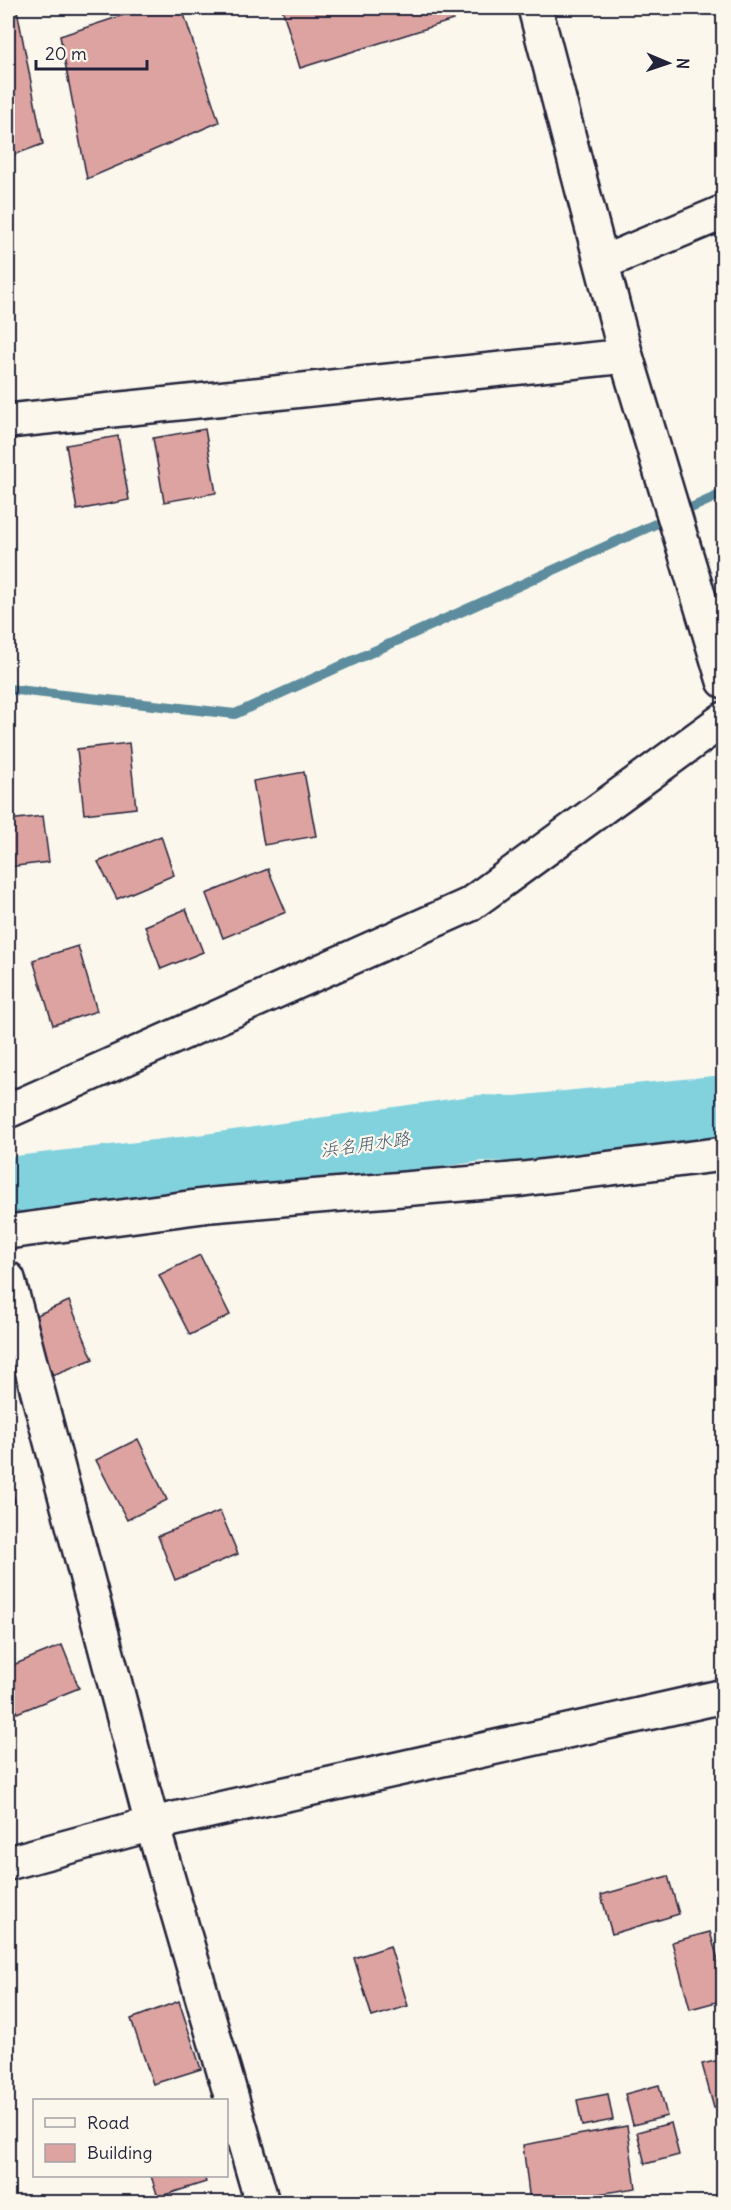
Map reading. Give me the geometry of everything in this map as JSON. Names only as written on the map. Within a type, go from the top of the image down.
[{"type":"street","points":[[535,8],[626,356],[723,681]]},
{"type":"street","points":[[602,262],[723,212]]},
{"type":"street","points":[[8,421],[626,356]]},
{"type":"street","points":[[8,1111],[469,905],[723,719]]},
{"type":"street","points":[[8,1232],[211,1205],[523,1179],[723,1154]]},
{"type":"street","points":[[8,1279],[152,1824],[262,2202]]},
{"type":"street","points":[[8,1863],[152,1824],[723,1696]]},
{"type":"building","points":[[8,8],[26,8],[17,10],[43,144],[8,157]]},
{"type":"building","points":[[145,8],[182,8],[219,122],[87,179],[60,36]]},
{"type":"building","points":[[282,8],[449,8],[453,20],[300,68]]},
{"type":"building","points":[[205,429],[216,493],[164,502],[153,438]]},
{"type":"building","points":[[118,436],[129,500],[77,510],[66,445]]},
{"type":"building","points":[[129,743],[136,808],[84,814],[77,749]]},
{"type":"building","points":[[304,772],[316,836],[264,845],[253,781]]},
{"type":"building","points":[[43,816],[49,862],[8,867],[8,820]]},
{"type":"building","points":[[161,836],[174,875],[117,899],[98,862]]},
{"type":"building","points":[[268,869],[286,912],[223,938],[206,894]]},
{"type":"building","points":[[186,909],[203,952],[161,969],[145,926]]},
{"type":"building","points":[[78,946],[97,1011],[53,1025],[33,960]]},
{"type":"building","points":[[200,1255],[230,1315],[190,1335],[159,1275]]},
{"type":"building","points":[[69,1301],[93,1359],[53,1375],[30,1318]]},
{"type":"building","points":[[138,1439],[167,1500],[127,1520],[96,1460]]},
{"type":"building","points":[[8,1473],[15,1502],[8,1504]]},
{"type":"building","points":[[220,1511],[238,1554],[175,1580],[158,1536]]},
{"type":"building","points":[[62,1645],[79,1688],[17,1713],[8,1691],[8,1667]]},
{"type":"building","points":[[668,1876],[679,1914],[612,1934],[601,1895]]},
{"type":"building","points":[[710,1932],[724,1980],[724,2000],[690,2009],[672,1942]]},
{"type":"building","points":[[390,1946],[408,2006],[372,2017],[354,1958]]},
{"type":"building","points":[[179,2001],[201,2069],[153,2084],[131,2019]]},
{"type":"building","points":[[724,2059],[724,2105],[714,2108],[702,2064]]},
{"type":"building","points":[[659,2085],[667,2116],[633,2125],[625,2094]]},
{"type":"building","points":[[608,2094],[613,2120],[582,2126],[577,2100]]},
{"type":"building","points":[[671,2123],[679,2155],[645,2164],[637,2132]]},
{"type":"building","points":[[627,2126],[636,2188],[548,2202],[530,2202],[523,2145]]},
{"type":"building","points":[[151,2177],[204,2177],[206,2182],[158,2197]]},
{"type":"waterway","points":[[8,689],[235,714],[724,493]]},
{"type":"waterway","name":"浜名用水路","points":[[8,1190],[207,1167],[481,1128],[515,1129],[724,1108]]}]
